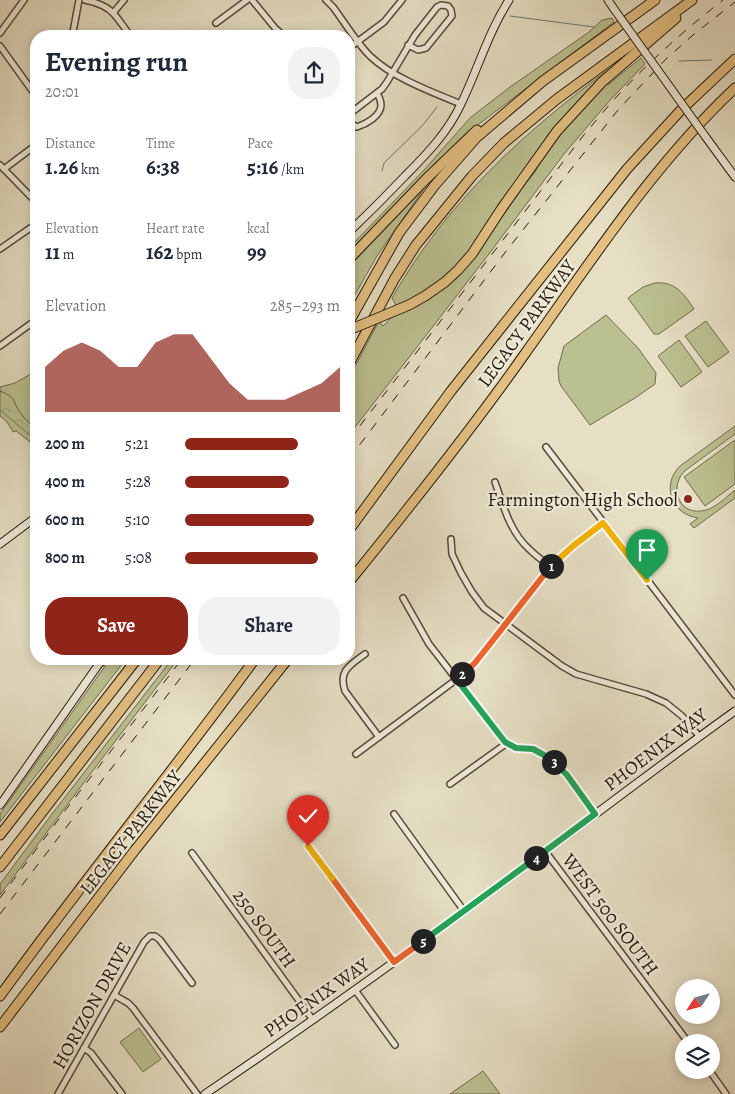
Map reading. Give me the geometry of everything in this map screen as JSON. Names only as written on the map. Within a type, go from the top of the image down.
[{"type":"highway","points":[[355,254],[433,172],[478,129],[655,0]]},
{"type":"highway","points":[[355,353],[416,245],[472,176],[504,144],[557,98],[692,0]]},
{"type":"highway","points":[[355,328],[409,305],[445,282],[467,260],[557,131],[602,82],[696,0]]},
{"type":"highway","name":"LEGACY PARKWAY","points":[[355,522],[452,391],[622,176],[681,110],[735,59]]},
{"type":"highway","points":[[355,311],[399,233],[435,185],[477,138],[543,81]]},
{"type":"highway","name":"LEGACY PARKWAY","points":[[355,575],[442,466],[633,202],[690,134],[735,88]]},
{"type":"highway","points":[[0,835],[132,665]]},
{"type":"highway","points":[[0,867],[155,665]]},
{"type":"highway","name":"LEGACY PARKWAY","points":[[41,939],[251,665]]},
{"type":"highway","name":"LEGACY PARKWAY","points":[[0,1027],[141,843],[283,665]]},
{"type":"highway","points":[[0,986],[41,939]]},
{"type":"highway","points":[[0,996],[41,939]]},
{"type":"street","points":[[0,33],[24,0]]},
{"type":"street","points":[[72,30],[79,0]]},
{"type":"street","points":[[85,0],[103,6],[113,13],[125,30]]},
{"type":"street","points":[[113,13],[124,0]]},
{"type":"street","points":[[216,23],[247,0]]},
{"type":"street","points":[[252,0],[277,30]]},
{"type":"street","points":[[326,0],[349,30]]},
{"type":"street","points":[[355,44],[384,22],[402,0]]},
{"type":"street","points":[[355,227],[430,150],[443,133],[461,104],[497,20],[510,0]]},
{"type":"street","points":[[608,0],[735,177]]},
{"type":"street","points":[[355,110],[377,93],[387,82],[408,45],[437,7],[441,5],[448,6],[452,16],[426,48],[418,50],[408,45]]},
{"type":"street","points":[[355,38],[370,56],[393,73],[461,104]]},
{"type":"street","points":[[0,46],[30,88]]},
{"type":"street","points":[[355,126],[363,125],[380,110],[380,100],[377,93]]},
{"type":"street","points":[[30,149],[2,167],[30,196]]},
{"type":"street","points":[[0,249],[30,228]]},
{"type":"street","points":[[0,346],[30,324]]},
{"type":"street","points":[[546,448],[735,695]]},
{"type":"street","points":[[495,482],[507,516],[517,535],[528,548],[551,567]]},
{"type":"street","points":[[0,544],[30,522]]},
{"type":"street","points":[[356,754],[457,680],[474,664],[561,556],[603,523]]},
{"type":"street","points":[[451,539],[452,554],[461,573],[484,608],[562,666],[576,674],[646,694],[666,703],[682,716],[699,736]]},
{"type":"street","points":[[403,598],[429,644],[490,724],[507,743],[516,748],[533,749],[554,761],[567,775],[595,814]]},
{"type":"street","points":[[355,662],[365,654]]},
{"type":"street","points":[[0,805],[98,665]]},
{"type":"street","points":[[351,665],[346,669],[342,683],[345,691],[378,737]]},
{"type":"street","name":"PHOENIX WAY","points":[[204,1094],[394,962],[735,710]]},
{"type":"street","points":[[450,784],[507,743]]},
{"type":"street","points":[[394,814],[464,911]]},
{"type":"street","points":[[308,846],[394,962]]},
{"type":"street","name":"WEST 500 SOUTH","points":[[545,851],[682,1034]]},
{"type":"street","name":"250 SOUTH","points":[[192,853],[313,1020]]},
{"type":"street","name":"HORIZON DRIVE","points":[[58,1094],[144,942],[150,936],[160,940],[192,983]]},
{"type":"street","points":[[355,990],[395,1045]]},
{"type":"street","points":[[114,995],[133,1008],[196,1094]]},
{"type":"street","points":[[84,1048],[91,1054],[122,1094]]},
{"type":"street","points":[[715,1079],[726,1094]]},
{"type":"green space","points":[[612,18],[614,22],[475,127],[355,251],[355,242],[424,170],[470,118],[510,87],[589,32],[602,20]]},
{"type":"green space","points":[[641,58],[645,64],[611,99],[564,154],[355,427],[355,367],[379,321],[381,320],[383,326],[393,316],[405,311],[482,246],[559,136],[602,86],[609,84]]},
{"type":"green space","points":[[609,69],[458,267],[437,284],[397,307],[392,298],[413,264],[462,201],[488,172],[546,118]]},
{"type":"green space","points":[[425,187],[377,256],[355,294],[355,261]]},
{"type":"green space","points":[[655,283],[673,286],[683,294],[694,309],[659,334],[654,334],[628,298],[643,287]]},
{"type":"green space","points":[[606,315],[638,348],[656,373],[655,384],[590,425],[561,386],[558,368],[564,346]]},
{"type":"green space","points":[[706,321],[729,352],[708,367],[685,336]]},
{"type":"green space","points":[[679,340],[702,372],[681,387],[658,356]]},
{"type":"green space","points":[[30,374],[30,424],[21,414],[11,397],[0,391],[0,387],[15,383]]},
{"type":"green space","points":[[0,391],[13,399],[21,414],[30,424],[30,442],[16,431],[13,432],[7,422],[0,416]]},
{"type":"green space","points":[[735,426],[735,434],[686,470],[678,483],[678,497],[681,503],[693,511],[710,508],[735,490],[735,498],[694,528],[690,524],[698,518],[681,511],[675,505],[672,498],[670,490],[674,474],[680,466]]},
{"type":"green space","points":[[735,440],[735,484],[705,506],[684,477]]},
{"type":"green space","points":[[106,665],[121,665],[0,822],[0,814]]},
{"type":"green space","points":[[167,665],[173,665],[0,895],[0,884]]},
{"type":"green space","points":[[139,1028],[161,1059],[143,1072],[120,1042]]},
{"type":"green space","points":[[483,1071],[500,1094],[450,1094]]},
{"type":"waterway","points":[[510,16],[594,27]]},
{"type":"waterway","points":[[679,61],[712,60]]},
{"type":"waterway","points":[[382,171],[384,163],[423,125],[437,107]]},
{"type":"waterway","points":[[0,410],[30,435]]},
{"type":"railway","points":[[355,432],[601,114],[657,56],[723,0]]},
{"type":"railway","points":[[355,451],[507,250],[618,110],[665,60],[735,2]]},
{"type":"railway","points":[[0,898],[177,665]]},
{"type":"railway","points":[[0,914],[190,665]]},
{"type":"place","name":"Farmington High School","points":[[688,499]]},
{"type":"route","points":[[308,846],[394,962],[595,814],[567,775],[554,761],[533,749],[516,748],[505,742],[457,680],[474,664],[552,564],[603,523],[647,580]]}]
